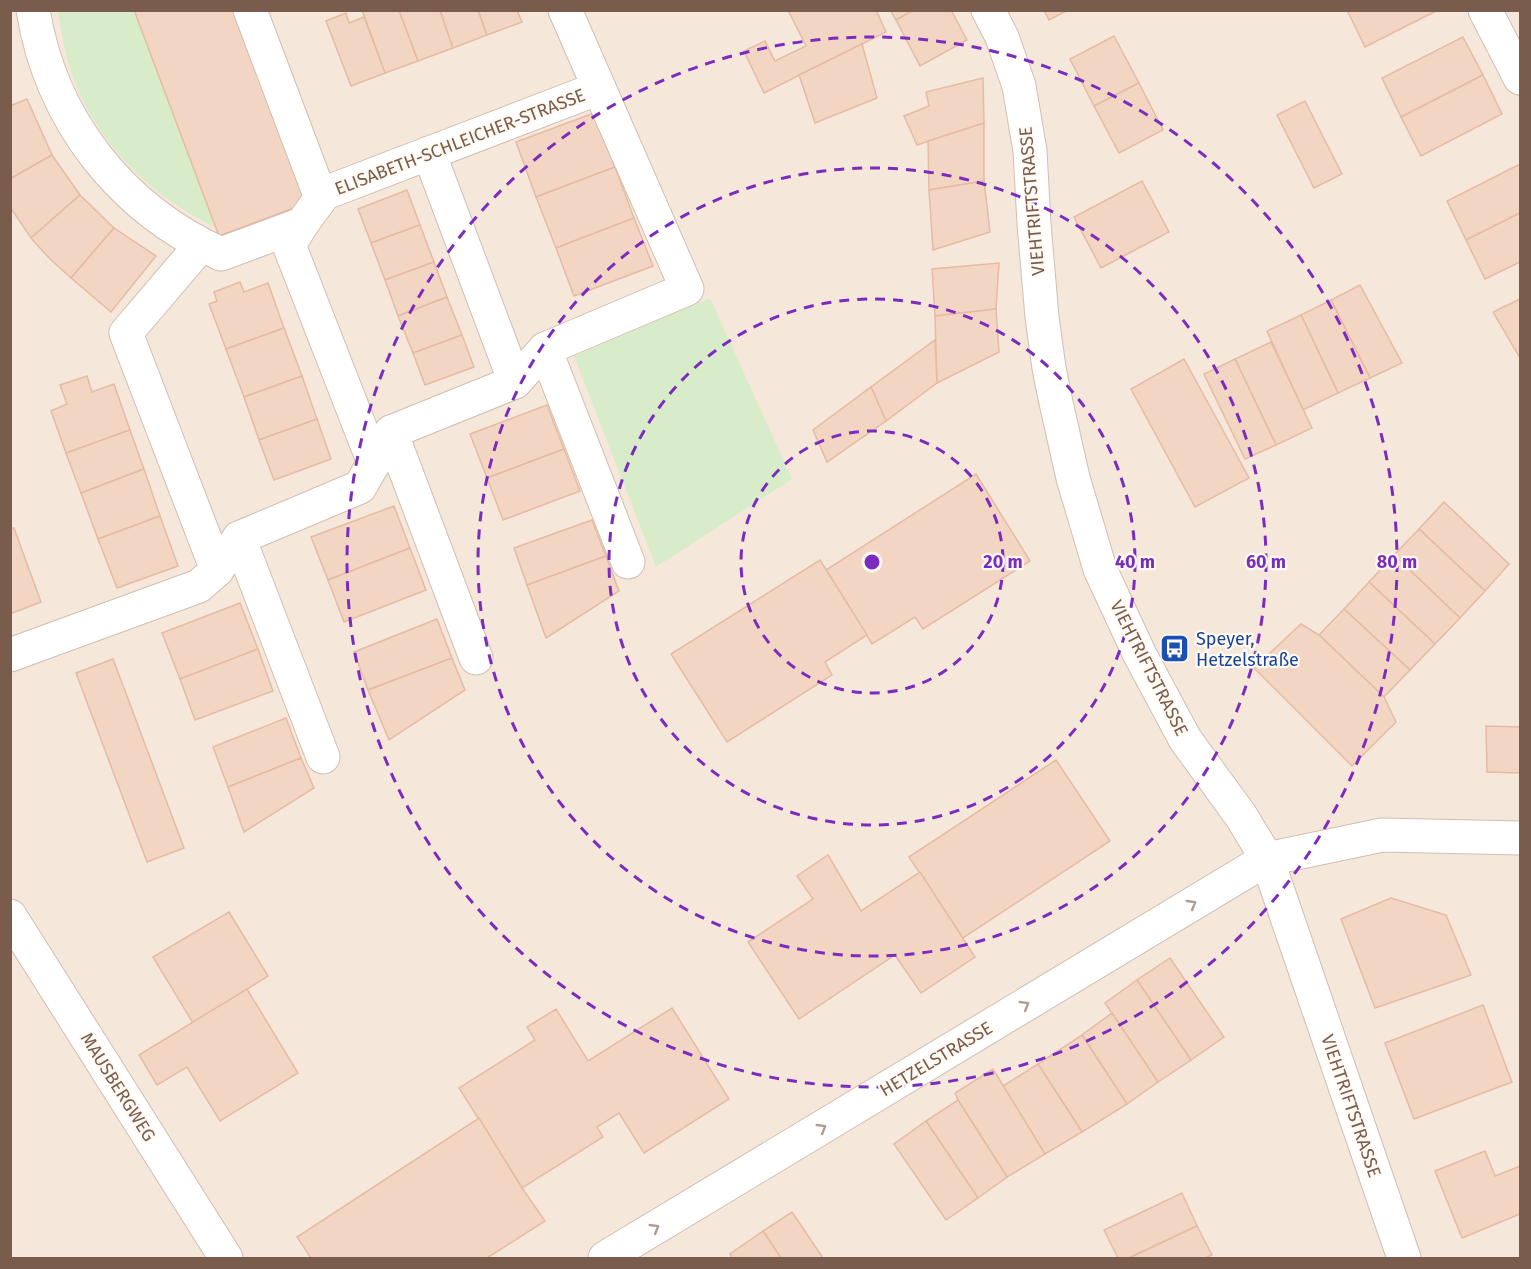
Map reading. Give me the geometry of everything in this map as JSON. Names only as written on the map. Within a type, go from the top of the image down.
[{"type":"street","points":[[33,10],[37,34],[51,79],[76,128],[96,157],[120,184],[155,215],[201,245],[220,254],[296,235],[321,198],[250,11]]},
{"type":"street","name":"ELISABETH-SCHLEICHER-STRASSE","points":[[545,348],[687,289],[565,10]]},
{"type":"street","name":"VIEHTRIFTSTRASSE","points":[[988,10],[1002,37],[1020,86],[1030,151],[1042,317],[1051,378],[1073,478],[1100,569],[1140,655],[1185,739],[1241,816],[1267,859],[1404,1258]]},
{"type":"street","points":[[1485,10],[1521,78]]},
{"type":"street","name":"ELISABETH-SCHLEICHER-STRASSE","points":[[320,195],[599,88]]},
{"type":"street","points":[[429,153],[515,382]]},
{"type":"street","points":[[296,235],[374,463]]},
{"type":"street","points":[[201,245],[126,333],[217,570]]},
{"type":"street","points":[[10,654],[199,586],[217,570],[239,538],[360,487],[391,432],[515,382],[545,348],[628,562]]},
{"type":"street","points":[[391,432],[476,658]]},
{"type":"street","points":[[239,538],[323,757]]},
{"type":"street","name":"HETZELSTRASSE","points":[[605,1258],[1267,859],[1382,835],[1521,837]]},
{"type":"street","name":"MAUSBERGWEG","points":[[10,916],[226,1258]]},
{"type":"shaded area","points":[[11,11],[1520,11],[1520,1258],[11,1258]]},
{"type":"green space","points":[[58,11],[134,11],[217,228],[170,201],[129,166],[111,145],[82,99],[72,74]]},
{"type":"green space","points":[[710,298],[792,479],[656,567],[574,356]]},
{"type":"building","points":[[134,10],[246,10],[318,199],[219,236]]},
{"type":"building","points":[[362,10],[399,10],[418,61],[385,73]]},
{"type":"building","points":[[399,10],[440,10],[453,48],[418,61]]},
{"type":"building","points":[[440,10],[478,10],[487,35],[453,48]]},
{"type":"building","points":[[478,10],[517,10],[522,22],[487,35]]},
{"type":"building","points":[[792,10],[876,10],[886,32],[764,93],[744,51],[765,41],[775,61],[806,46],[789,12]]},
{"type":"building","points":[[890,10],[914,10],[896,20]]},
{"type":"building","points":[[914,10],[951,10],[967,40],[920,66],[896,20]]},
{"type":"building","points":[[1044,10],[1068,10],[1049,20]]},
{"type":"building","points":[[1347,10],[1438,10],[1365,47]]},
{"type":"building","points":[[346,13],[349,23],[364,17],[385,73],[351,86],[326,21]]},
{"type":"building","points":[[1114,36],[1139,83],[1094,106],[1070,59]]},
{"type":"building","points":[[1463,37],[1483,75],[1401,117],[1382,78]]},
{"type":"building","points":[[862,44],[877,98],[815,123],[799,75]]},
{"type":"building","points":[[1483,75],[1502,114],[1421,156],[1401,117]]},
{"type":"building","points":[[983,78],[984,123],[917,145],[904,116],[929,106],[926,92]]},
{"type":"building","points":[[1139,83],[1163,130],[1119,153],[1094,106]]},
{"type":"building","points":[[27,99],[52,155],[10,179],[10,106]]},
{"type":"building","points":[[1305,101],[1342,174],[1314,188],[1277,115]]},
{"type":"building","points":[[594,113],[615,167],[536,197],[516,142]]},
{"type":"building","points":[[984,123],[984,181],[929,190],[928,141]]},
{"type":"building","points":[[52,155],[80,195],[31,238],[10,207],[10,179]]},
{"type":"building","points":[[1520,164],[1520,213],[1466,240],[1447,201]]},
{"type":"building","points":[[615,167],[634,218],[556,248],[536,197]]},
{"type":"building","points":[[984,181],[990,232],[933,250],[929,190]]},
{"type":"building","points":[[1142,181],[1169,232],[1101,268],[1074,217]]},
{"type":"building","points":[[407,190],[420,225],[371,243],[358,209]]},
{"type":"building","points":[[80,195],[114,228],[71,278],[31,238]]},
{"type":"building","points":[[1520,213],[1520,262],[1485,279],[1466,240]]},
{"type":"building","points":[[634,218],[653,266],[574,296],[556,248]]},
{"type":"building","points":[[420,225],[434,262],[385,280],[371,243]]},
{"type":"building","points":[[114,228],[156,256],[111,312],[71,278]]},
{"type":"building","points":[[434,262],[447,297],[398,316],[385,280]]},
{"type":"building","points":[[999,263],[996,309],[935,316],[932,269]]},
{"type":"building","points":[[240,282],[244,292],[268,283],[284,328],[226,349],[209,304],[217,301],[214,292]]},
{"type":"building","points":[[1360,285],[1402,363],[1370,378],[1331,300]]},
{"type":"building","points":[[447,297],[462,335],[413,353],[398,316]]},
{"type":"building","points":[[1520,299],[1520,358],[1493,312]]},
{"type":"building","points":[[1331,300],[1370,378],[1338,393],[1301,315]]},
{"type":"building","points":[[996,309],[999,352],[937,383],[935,316]]},
{"type":"building","points":[[1301,315],[1338,393],[1303,410],[1267,331]]},
{"type":"building","points":[[284,328],[302,376],[244,397],[226,349]]},
{"type":"building","points":[[462,335],[474,367],[425,385],[413,353]]},
{"type":"building","points":[[935,340],[937,383],[886,421],[871,387]]},
{"type":"building","points":[[1271,342],[1312,428],[1276,445],[1235,359]]},
{"type":"building","points":[[1184,359],[1249,478],[1195,507],[1131,389]]},
{"type":"building","points":[[1235,359],[1276,445],[1245,459],[1204,374]]},
{"type":"building","points":[[87,376],[92,392],[114,384],[130,430],[66,453],[51,411],[67,404],[60,385]]},
{"type":"building","points":[[302,376],[317,419],[259,440],[244,397]]},
{"type":"building","points":[[871,387],[886,421],[827,462],[813,430]]},
{"type":"building","points":[[547,405],[564,449],[487,478],[470,434]]},
{"type":"building","points":[[317,419],[331,459],[274,480],[259,440]]},
{"type":"building","points":[[130,430],[144,469],[81,493],[66,453]]},
{"type":"building","points":[[564,449],[580,491],[503,520],[487,478]]},
{"type":"building","points":[[144,469],[160,516],[98,539],[81,493]]},
{"type":"building","points":[[976,474],[1030,561],[923,629],[915,617],[872,644],[826,570]]},
{"type":"building","points":[[1444,502],[1509,564],[1485,591],[1419,529]]},
{"type":"building","points":[[394,506],[410,548],[328,580],[311,537]]},
{"type":"building","points":[[160,516],[178,566],[117,588],[98,539]]},
{"type":"building","points":[[592,520],[606,556],[527,585],[514,548]]},
{"type":"building","points":[[14,528],[41,602],[10,614],[10,529]]},
{"type":"building","points":[[1419,529],[1485,591],[1460,618],[1394,555]]},
{"type":"building","points":[[410,548],[426,590],[344,622],[328,580]]},
{"type":"building","points":[[1394,555],[1460,618],[1435,644],[1369,582]]},
{"type":"building","points":[[606,556],[619,591],[546,638],[527,585]]},
{"type":"building","points":[[820,560],[867,635],[825,662],[832,675],[727,742],[671,654]]},
{"type":"building","points":[[1369,582],[1435,644],[1410,670],[1344,609]]},
{"type":"building","points":[[240,603],[258,649],[180,679],[162,633]]},
{"type":"building","points":[[1344,609],[1410,670],[1384,697],[1319,635]]},
{"type":"building","points":[[437,619],[452,658],[368,690],[354,652]]},
{"type":"building","points":[[1301,624],[1319,635],[1384,697],[1396,722],[1352,766],[1254,668]]},
{"type":"building","points":[[258,649],[273,691],[195,720],[180,679]]},
{"type":"building","points":[[452,658],[465,690],[389,740],[368,690]]},
{"type":"building","points":[[113,659],[184,848],[147,862],[76,673]]},
{"type":"building","points":[[286,718],[301,758],[228,787],[213,747]]},
{"type":"building","points":[[1486,726],[1520,727],[1520,773],[1487,772]]},
{"type":"building","points":[[301,758],[314,788],[244,832],[228,787]]},
{"type":"building","points":[[1056,760],[1110,841],[963,938],[909,857]]},
{"type":"building","points":[[828,855],[861,911],[920,872],[975,957],[921,993],[895,955],[799,1019],[748,942],[813,899],[797,876]]},
{"type":"building","points":[[1391,898],[1446,915],[1471,975],[1375,1008],[1341,919]]},
{"type":"building","points":[[229,912],[268,976],[193,1023],[153,957]]},
{"type":"building","points":[[1170,958],[1224,1037],[1191,1060],[1137,980]]},
{"type":"building","points":[[1137,980],[1191,1060],[1158,1082],[1105,1003]]},
{"type":"building","points":[[247,989],[298,1073],[220,1121],[187,1067],[157,1085],[139,1055]]},
{"type":"building","points":[[1483,1005],[1512,1082],[1414,1119],[1385,1043]]},
{"type":"building","points":[[672,1008],[729,1099],[644,1153],[619,1113],[597,1127],[603,1137],[522,1188],[459,1088],[535,1040],[527,1027],[556,1009],[588,1061]]},
{"type":"building","points":[[1112,1013],[1158,1082],[1127,1104],[1082,1035]]},
{"type":"building","points":[[1082,1035],[1127,1104],[1082,1132],[1038,1064]]},
{"type":"building","points":[[1038,1064],[1082,1132],[1045,1154],[1003,1086]]},
{"type":"building","points":[[993,1069],[1045,1154],[1007,1177],[955,1093]]},
{"type":"building","points":[[958,1100],[1007,1177],[978,1198],[926,1121]]},
{"type":"building","points":[[479,1118],[545,1221],[487,1258],[311,1258],[297,1237]]},
{"type":"building","points":[[926,1121],[978,1198],[946,1220],[894,1144]]},
{"type":"building","points":[[1485,1151],[1495,1176],[1520,1166],[1520,1214],[1462,1238],[1435,1171]]},
{"type":"building","points":[[1182,1193],[1197,1226],[1129,1258],[1118,1258],[1104,1230]]},
{"type":"building","points":[[792,1212],[823,1258],[781,1258],[763,1231]]},
{"type":"building","points":[[1197,1226],[1212,1255],[1205,1258],[1129,1258]]},
{"type":"building","points":[[763,1231],[781,1258],[732,1258],[730,1254]]},
{"type":"place","name":"Speyer, Hetzelstraße","points":[[1175,649]]}]
